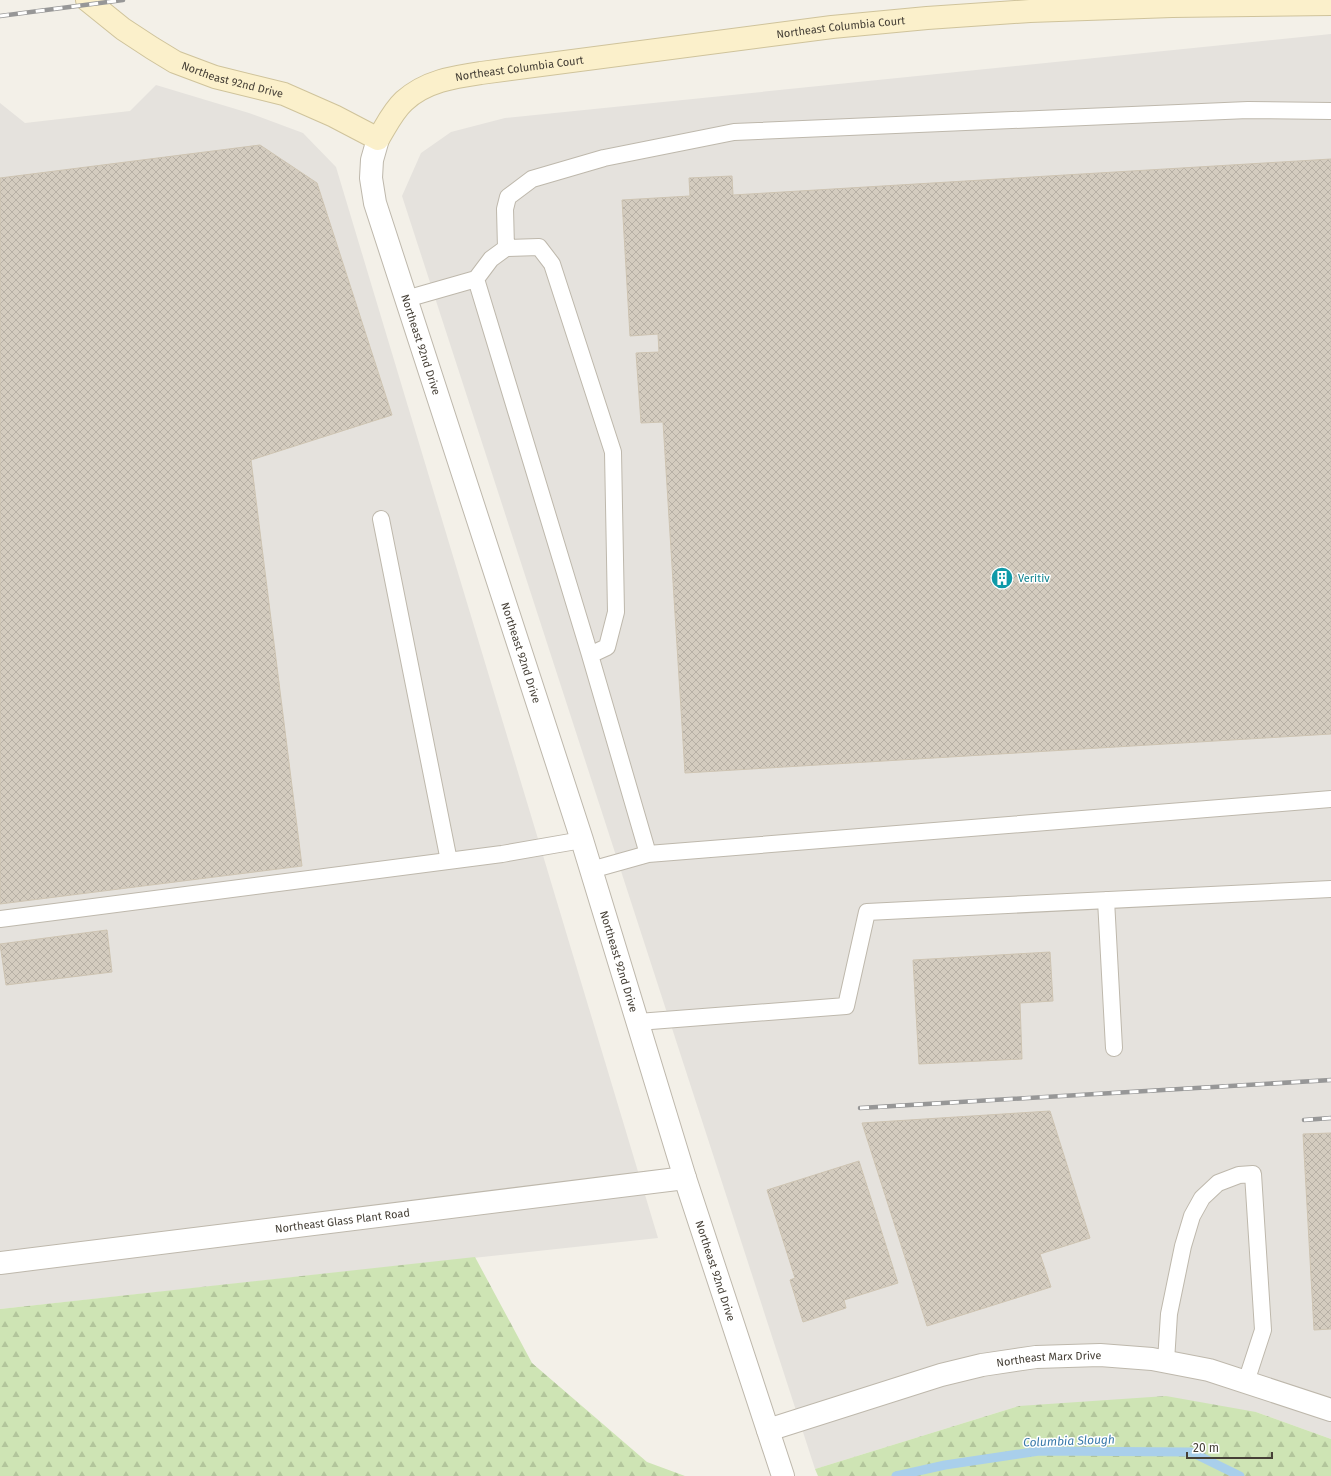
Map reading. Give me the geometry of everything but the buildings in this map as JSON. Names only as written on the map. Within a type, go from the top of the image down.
[{"type":"street","name":"Northeast 92nd Drive","points":[[87,0],[123,29],[175,62],[215,77],[284,94],[334,116],[378,139],[372,160],[371,178],[375,203],[582,840],[685,1178],[782,1473]]},
{"type":"street","name":"Northeast Columbia Court","points":[[378,139],[392,116],[404,101],[420,90],[434,83],[456,77],[481,73],[832,27],[927,18],[1046,10],[1172,6],[1331,4]]},
{"type":"street","name":"Northeast Glass Plant Road","points":[[0,1262],[685,1178]]},
{"type":"street","name":"Northeast Marx Drive","points":[[768,1430],[941,1375],[982,1365],[1036,1356],[1100,1355],[1166,1361],[1209,1370],[1331,1410]]},
{"type":"lane","points":[[506,248],[505,209],[508,197],[532,179],[604,158],[734,132],[1248,110],[1331,111]]},
{"type":"lane","points":[[406,299],[476,279],[491,259],[506,248],[539,247],[552,264],[613,452],[616,612],[607,647],[590,655]]},
{"type":"lane","points":[[476,279],[590,655],[648,854]]},
{"type":"lane","points":[[381,519],[449,861]]},
{"type":"lane","points":[[591,870],[648,854],[1331,799]]},
{"type":"lane","points":[[0,919],[502,854],[582,840]]},
{"type":"lane","points":[[638,1022],[846,1006],[867,912],[1331,889]]},
{"type":"lane","points":[[1106,900],[1114,1048]]},
{"type":"lane","points":[[1166,1361],[1169,1314],[1183,1246],[1192,1216],[1202,1198],[1218,1183],[1239,1175],[1253,1174],[1263,1330],[1246,1382]]},
{"type":"shaded area","points":[[1331,34],[1331,1439],[1256,1412],[1019,1406],[815,1469],[402,196],[421,153],[451,132],[505,118]]},
{"type":"shaded area","points":[[156,85],[249,113],[303,133],[336,167],[658,1238],[0,1309],[0,103],[25,123],[130,111]]},
{"type":"green space","points":[[475,1257],[532,1363],[647,1462],[685,1476],[0,1476],[0,1309]]},
{"type":"green space","points":[[1166,1396],[1256,1412],[1331,1439],[1331,1476],[818,1476],[815,1469],[1019,1406]]},
{"type":"waterway","name":"Columbia Slough","points":[[896,1476],[945,1465],[1039,1451],[1191,1452],[1240,1476]]},
{"type":"railway","points":[[0,16],[123,0]]},
{"type":"railway","points":[[860,1108],[1331,1080]]},
{"type":"railway","points":[[1304,1120],[1331,1118]]},
{"type":"place","name":"Veritiv","points":[[1002,578]]}]
